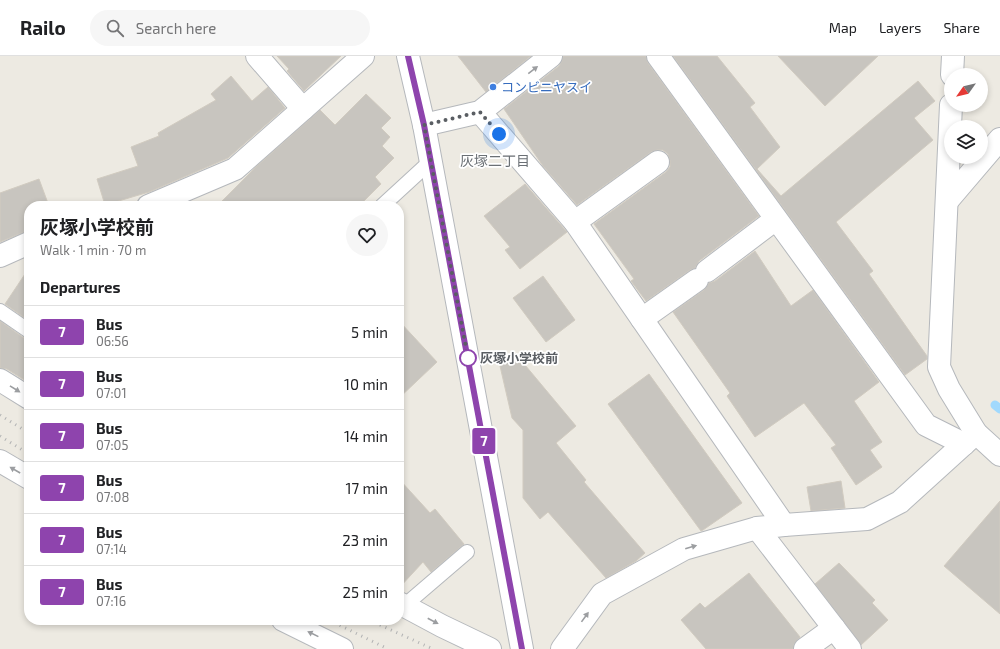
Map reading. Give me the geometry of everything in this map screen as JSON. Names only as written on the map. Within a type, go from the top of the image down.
[{"type":"street","points":[[257,56],[303,109]]},
{"type":"street","points":[[160,201],[235,169],[363,56]]},
{"type":"street","points":[[408,56],[431,161],[522,649]]},
{"type":"street","points":[[424,125],[480,112],[551,56]]},
{"type":"street","points":[[658,56],[926,425],[970,438],[1000,455]]},
{"type":"street","points":[[952,68],[953,56]]},
{"type":"street","points":[[480,112],[575,222],[784,525]]},
{"type":"street","points":[[951,112],[948,200],[939,367],[970,438]]},
{"type":"street","points":[[948,200],[1000,139]]},
{"type":"street","points":[[575,222],[658,162]]},
{"type":"street","points":[[642,319],[776,219]]},
{"type":"street","points":[[0,256],[24,245]]},
{"type":"street","points":[[0,380],[24,395]]},
{"type":"street","points":[[562,649],[602,594],[684,549],[757,528],[867,519],[900,502],[970,438]]},
{"type":"street","points":[[0,461],[24,475]]},
{"type":"street","points":[[757,528],[850,649]]},
{"type":"street","points":[[404,605],[442,626],[490,649]]},
{"type":"street","points":[[293,625],[342,649]]},
{"type":"street","points":[[805,649],[834,628]]},
{"type":"lane","points":[[387,201],[431,161]]},
{"type":"lane","points":[[0,311],[24,328]]},
{"type":"lane","points":[[404,602],[467,552]]},
{"type":"building","points":[[277,56],[341,56],[304,91],[287,71],[289,69]]},
{"type":"building","points":[[458,56],[531,56],[486,92]]},
{"type":"building","points":[[563,56],[646,56],[648,63],[759,216],[699,261],[695,268],[646,301],[631,281],[634,279],[594,224],[666,172],[670,167],[668,154],[663,150],[651,152],[577,205],[543,166],[504,109],[559,66]]},
{"type":"building","points":[[673,56],[717,56],[755,103],[750,107],[780,147],[757,169],[781,196],[918,81],[935,101],[914,118],[933,140],[836,222],[873,271],[869,274],[927,356],[927,359],[905,375]]},
{"type":"building","points":[[778,56],[878,56],[825,106]]},
{"type":"building","points":[[231,76],[252,101],[268,87],[285,108],[228,158],[149,192],[119,201],[104,201],[97,179],[138,166],[131,147],[159,136],[158,133],[216,100],[211,94]]},
{"type":"building","points":[[366,94],[391,118],[381,128],[390,137],[382,146],[394,158],[375,177],[381,184],[364,201],[222,201],[258,165],[320,110],[335,125]]},
{"type":"building","points":[[39,179],[47,201],[24,201],[24,232],[0,242],[0,193]]},
{"type":"building","points":[[525,184],[567,232],[520,269],[505,250],[510,247],[484,216]]},
{"type":"building","points":[[755,251],[791,306],[813,290],[879,382],[854,401],[882,442],[870,450],[882,467],[856,485],[831,448],[836,445],[804,403],[755,437],[727,396],[730,393],[673,312],[704,290],[709,283],[715,281]]},
{"type":"building","points":[[24,276],[24,317],[5,304]]},
{"type":"building","points":[[543,276],[575,320],[546,342],[513,298]]},
{"type":"building","points":[[0,321],[24,338],[24,380],[7,369],[0,368]]},
{"type":"building","points":[[404,326],[437,362],[404,393]]},
{"type":"building","points":[[515,353],[576,426],[556,443],[586,480],[584,482],[645,553],[636,561],[606,578],[548,512],[540,519],[523,498],[523,430],[512,418],[500,366]]},
{"type":"building","points":[[649,374],[742,503],[701,531],[608,404]]},
{"type":"building","points":[[841,481],[845,508],[811,511],[807,487]]},
{"type":"building","points":[[404,484],[430,513],[435,509],[464,544],[431,572],[423,562],[404,583]]},
{"type":"building","points":[[1000,501],[1000,614],[944,566]]},
{"type":"building","points":[[839,563],[875,600],[872,603],[888,620],[861,645],[815,584]]},
{"type":"building","points":[[749,573],[800,637],[794,644],[793,649],[706,649],[681,620],[700,603],[705,608]]},
{"type":"waterway","points":[[995,405],[1000,409]]},
{"type":"railway","points":[[0,415],[24,430]]},
{"type":"railway","points":[[0,436],[24,451]]},
{"type":"railway","points":[[339,625],[388,649]]},
{"type":"railway","points":[[380,625],[433,649]]},
{"type":"bus line","name":"7","points":[[408,56],[424,125],[522,649]]},
{"type":"place","name":"コンビニヤスイ","points":[[493,87]]},
{"type":"place","name":"灰塚小学校前","points":[[468,358]]},
{"type":"district","name":"灰塚二丁目","points":[[495,161]]},
{"type":"route","points":[[468,358],[424,125],[480,112],[499,134]]}]
